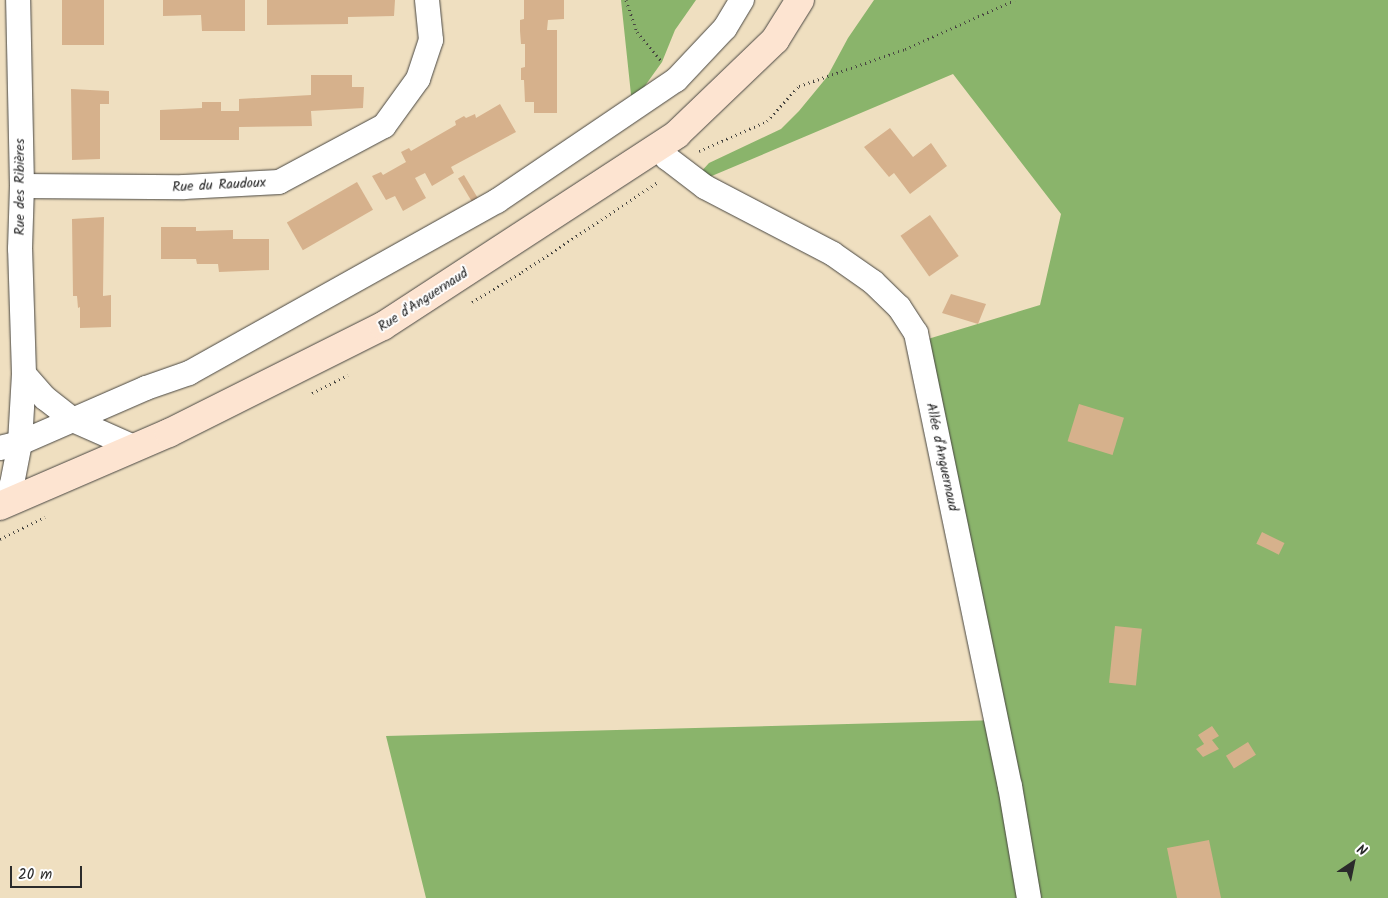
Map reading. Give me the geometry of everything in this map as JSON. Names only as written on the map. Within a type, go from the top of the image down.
[{"type":"main road","name":"Rue d'Anguernaud","points":[[2,505],[169,432],[383,326],[658,147],[708,106],[775,40],[796,4]]},
{"type":"street","name":"Rue des Ribières","points":[[2,505],[12,484],[10,446],[24,374],[10,249],[22,186],[18,0]]},
{"type":"street","name":"Rue du Raudoux","points":[[22,186],[184,187],[279,182],[384,126],[418,79],[431,40],[427,0]]},
{"type":"street","points":[[10,446],[146,388],[189,373],[489,206],[676,80],[725,28],[742,0]]},
{"type":"street","name":"Allée d'Anguernaud","points":[[658,147],[667,158],[705,187],[834,254],[900,307],[916,333],[1010,786],[1030,898]]},
{"type":"street","points":[[24,374],[45,398],[73,420],[134,447]]},
{"type":"path","points":[[626,0],[636,32],[676,80]]},
{"type":"green space","points":[[621,0],[696,0],[675,30],[662,62],[632,104]]},
{"type":"green space","points":[[874,0],[1388,0],[1388,898],[426,898],[386,736],[1000,720],[908,345],[1040,305],[1061,214],[953,74],[688,186],[709,163],[781,129],[799,111],[827,77],[848,38]]},
{"type":"building","points":[[62,0],[104,0],[104,45],[62,45]]},
{"type":"building","points":[[163,0],[245,0],[245,31],[202,31],[201,15],[163,16]]},
{"type":"building","points":[[267,0],[395,0],[394,16],[348,17],[348,24],[267,25]]},
{"type":"building","points":[[524,0],[564,0],[564,19],[548,20],[547,30],[557,30],[557,113],[534,113],[534,102],[525,102],[524,80],[521,80],[521,68],[525,67],[525,44],[521,44],[520,31],[520,20],[524,19]]},
{"type":"building","points":[[311,75],[352,75],[352,87],[364,87],[363,108],[311,111],[312,126],[239,127],[239,140],[160,140],[160,110],[202,108],[202,102],[221,102],[221,111],[239,111],[239,99],[311,95]]},
{"type":"building","points":[[71,89],[109,91],[109,104],[100,104],[100,159],[72,160]]},
{"type":"building","points":[[500,104],[516,132],[451,167],[454,173],[432,186],[425,173],[415,178],[426,198],[403,211],[395,196],[386,200],[372,176],[381,172],[383,175],[406,162],[401,152],[409,148],[411,151],[456,125],[455,121],[464,116],[466,118],[475,114],[476,118]]},
{"type":"building","points":[[890,128],[913,157],[931,143],[947,166],[910,194],[894,173],[889,177],[864,147]]},
{"type":"building","points":[[464,175],[478,198],[472,202],[458,179]]},
{"type":"building","points":[[357,182],[373,210],[303,250],[287,223]]},
{"type":"building","points":[[930,215],[959,256],[929,277],[901,236]]},
{"type":"building","points":[[104,217],[103,296],[111,295],[111,327],[80,328],[80,307],[78,308],[77,296],[73,296],[72,219]]},
{"type":"building","points":[[161,227],[196,227],[196,231],[233,230],[233,239],[269,239],[269,270],[219,272],[218,264],[197,264],[196,259],[161,259]]},
{"type":"building","points":[[951,294],[986,304],[978,324],[942,313]]},
{"type":"building","points":[[1079,404],[1124,418],[1113,455],[1068,441]]},
{"type":"building","points":[[1262,532],[1284,543],[1279,555],[1256,544]]},
{"type":"building","points":[[1115,626],[1142,629],[1136,686],[1109,683]]},
{"type":"building","points":[[1212,726],[1219,736],[1212,740],[1219,749],[1203,757],[1196,749],[1204,744],[1198,735]]},
{"type":"building","points":[[1248,742],[1256,755],[1234,768],[1226,756]]},
{"type":"building","points":[[1209,840],[1221,898],[1177,898],[1167,848]]}]
